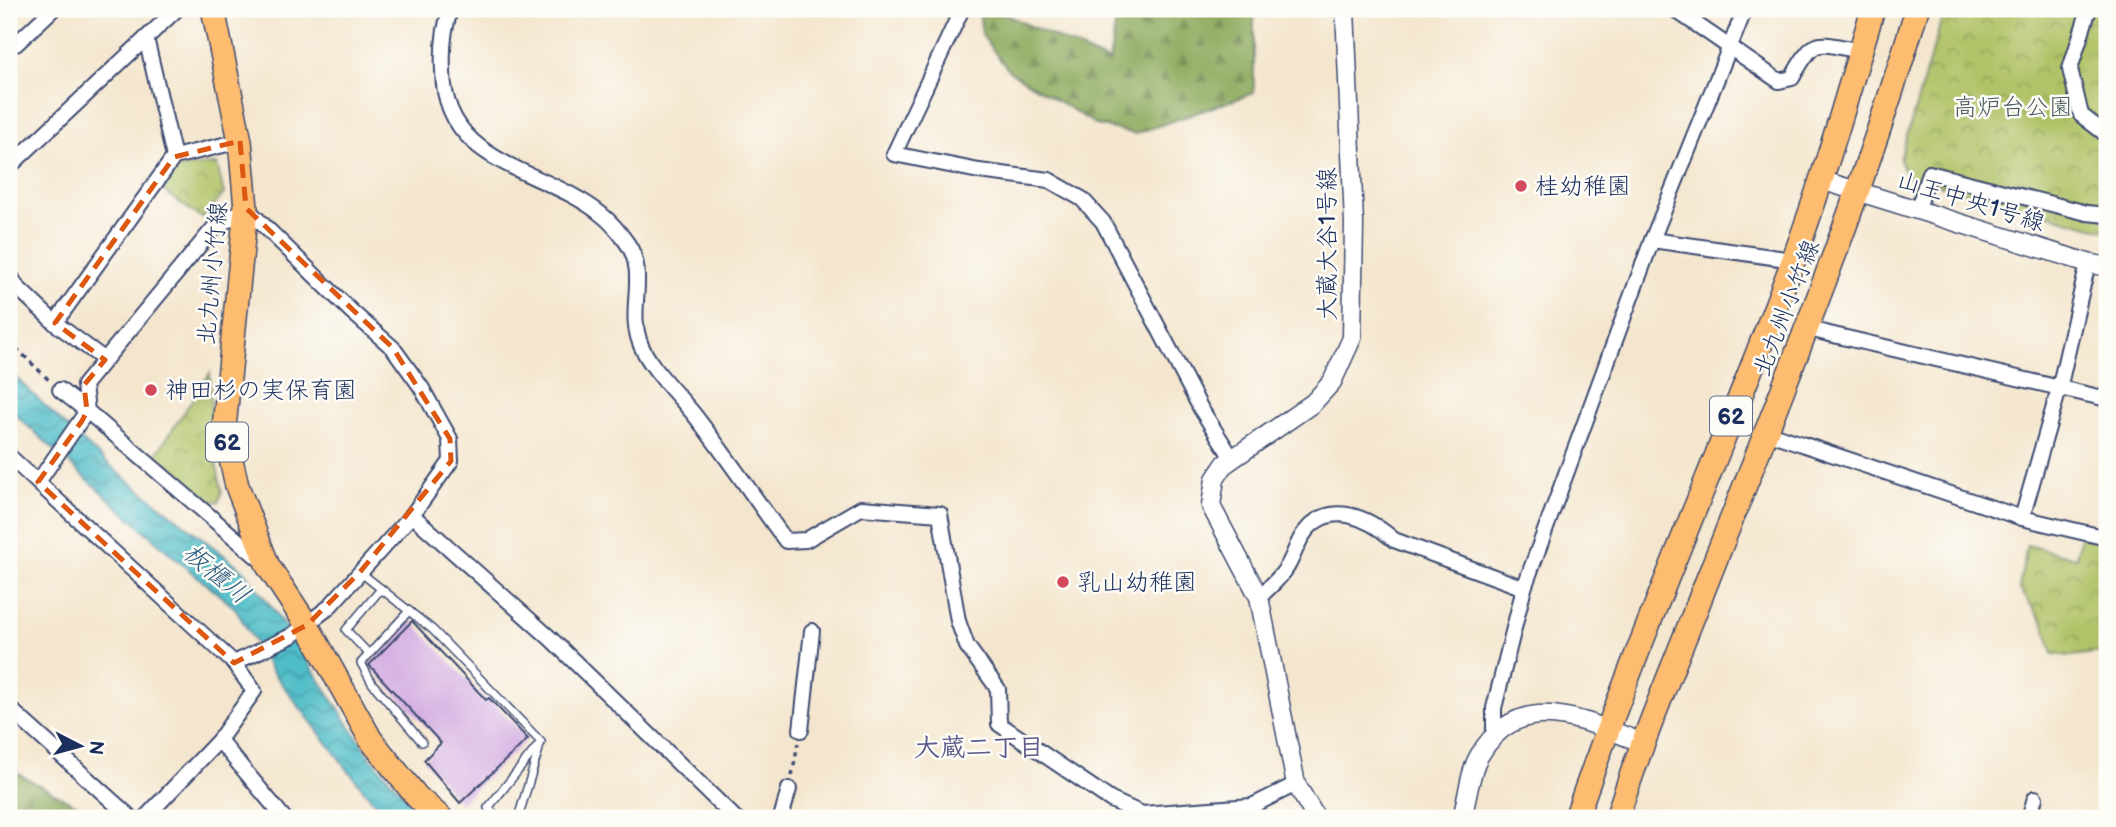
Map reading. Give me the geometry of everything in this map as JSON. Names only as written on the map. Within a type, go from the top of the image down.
[{"type":"main road","name":"北九州小竹線","points":[[213,9],[240,141],[246,208],[224,428],[237,486],[268,566],[299,631],[371,740],[417,797],[440,818]]},
{"type":"main road","name":"北九州小竹線","points":[[1576,818],[1606,730],[1793,260],[1821,180],[1873,9]]},
{"type":"main road","name":"北九州小竹線","points":[[1617,818],[1643,743],[1808,329],[1917,9]]},
{"type":"street","points":[[16,44],[53,9]]},
{"type":"street","points":[[9,167],[177,9]]},
{"type":"street","points":[[451,9],[442,50],[443,77],[456,125],[488,153],[603,215],[628,244],[639,268],[636,323],[639,341],[650,361],[697,419],[786,541],[806,540],[861,508],[940,514],[958,621],[967,646],[998,689],[999,724],[1111,800],[1142,814],[1252,806],[1296,783]]},
{"type":"street","points":[[962,9],[894,154],[979,171],[1049,180],[1082,199],[1103,222],[1201,409],[1232,458]]},
{"type":"street","name":"大蔵大谷1号線","points":[[1316,818],[1296,783],[1259,597],[1212,506],[1214,479],[1232,458],[1313,403],[1332,382],[1352,338],[1354,224],[1345,9]]},
{"type":"street","points":[[1674,9],[1779,81],[1792,78],[1808,50],[1820,44],[1861,51]]},
{"type":"street","points":[[1494,735],[1494,708],[1524,588],[1652,240],[1745,9]]},
{"type":"street","points":[[2089,9],[2070,69],[2081,115],[2107,135]]},
{"type":"street","points":[[146,38],[174,157]]},
{"type":"street","points":[[55,323],[174,157],[240,141]]},
{"type":"street","points":[[1918,209],[1929,173],[2087,213],[2107,215]]},
{"type":"street","name":"山王中央1号線","points":[[1821,180],[2107,267]]},
{"type":"street","points":[[38,482],[51,460],[85,416],[84,385],[213,229],[246,208],[352,312],[393,348],[421,387],[450,439],[451,461],[412,514],[328,608],[299,631],[234,663]]},
{"type":"street","points":[[1652,240],[1793,260]]},
{"type":"street","points":[[2022,518],[2059,389],[2088,263]]},
{"type":"street","points":[[9,273],[16,286],[55,323],[106,359]]},
{"type":"street","points":[[1808,329],[2107,399]]},
{"type":"street","points":[[60,390],[85,416],[268,566]]},
{"type":"street","points":[[1766,432],[2022,518],[2107,538]]},
{"type":"street","points":[[9,456],[234,663],[254,691],[219,740],[145,818]]},
{"type":"street","points":[[1259,597],[1285,570],[1304,533],[1315,520],[1335,513],[1356,516],[1379,527],[1394,540],[1524,588]]},
{"type":"street","points":[[412,514],[550,638],[734,818]]},
{"type":"street","points":[[801,730],[812,631]]},
{"type":"street","points":[[9,708],[131,818]]},
{"type":"street","points":[[1462,818],[1478,758],[1494,735],[1511,723],[1540,713],[1571,716],[1643,743]]},
{"type":"street","points":[[219,740],[284,818]]},
{"type":"street","points":[[781,818],[789,789]]},
{"type":"street","points":[[2029,818],[2035,798]]},
{"type":"lane","points":[[360,572],[433,630],[541,743]]},
{"type":"lane","points":[[369,654],[346,630],[381,589]]},
{"type":"lane","points":[[409,611],[361,663],[372,682],[422,742]]},
{"type":"lane","points":[[498,818],[488,808],[541,743]]},
{"type":"lane","points":[[518,818],[541,743]]},
{"type":"path","points":[[9,341],[60,390]]},
{"type":"path","points":[[789,789],[801,730]]},
{"type":"highlighted area","points":[[240,141],[246,208],[393,348],[450,439],[451,461],[360,572],[307,625],[234,663],[38,482],[82,421],[87,411],[84,385],[105,360],[55,323],[174,157]]},
{"type":"green space","points":[[1114,9],[1251,9],[1254,18],[1254,93],[1135,134],[1097,125],[1009,71],[982,35],[979,10],[1009,16],[1109,62],[1115,27]]},
{"type":"green space","name":"高炉台公園","points":[[1945,9],[2107,9],[2107,231],[1906,176],[1900,159]]},
{"type":"green space","points":[[217,164],[224,194],[202,218],[162,190],[177,168]]},
{"type":"green space","points":[[210,373],[212,444],[222,491],[219,502],[212,501],[155,456]]},
{"type":"green space","points":[[2081,534],[2107,542],[2107,654],[2053,654],[2044,624],[2019,588],[2027,545],[2076,558]]},
{"type":"green space","points":[[9,769],[88,811],[94,818],[9,818]]},
{"type":"water","name":"板櫃川","points":[[9,371],[120,474],[243,570],[271,606],[370,757],[424,818],[391,818],[366,793],[271,670],[235,608],[176,559],[9,409]]},
{"type":"building","points":[[412,621],[486,700],[489,698],[528,739],[460,803],[424,760],[441,743],[369,665]]},
{"type":"place","name":"桂幼稚園","points":[[1521,186]]},
{"type":"place","name":"神田杉の実保育園","points":[[151,390]]},
{"type":"place","name":"乳山幼稚園","points":[[1063,582]]},
{"type":"district","name":"大蔵二丁目","points":[[979,747]]}]
